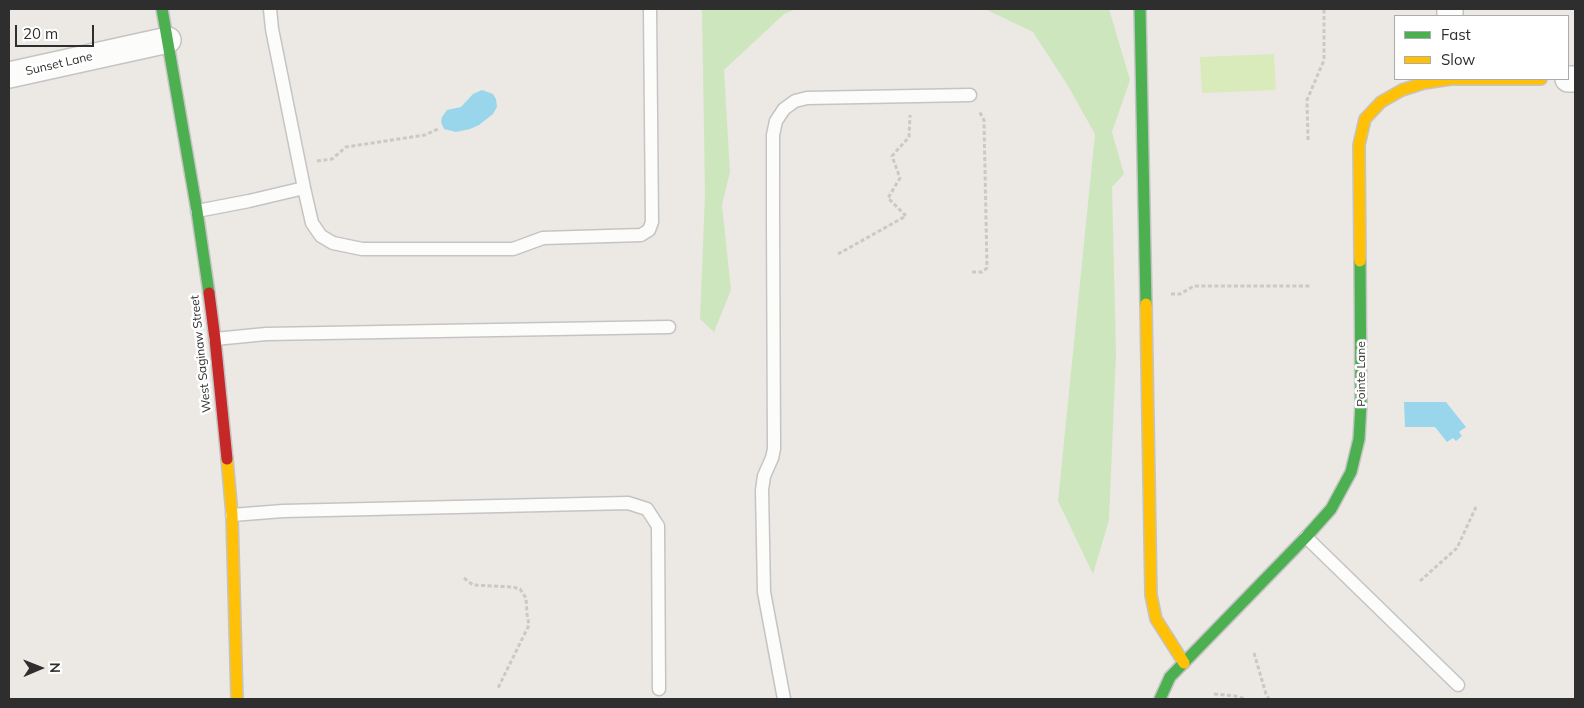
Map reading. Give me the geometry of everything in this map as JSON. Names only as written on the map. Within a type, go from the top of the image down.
[{"type":"street","name":"West Saginaw Street","points":[[162,9],[197,211],[215,339],[232,515],[237,699]]},
{"type":"street","points":[[1140,9],[1151,595],[1156,620],[1184,663]]},
{"type":"street","name":"Sunset Lane","points":[[9,75],[168,40]]},
{"type":"street","name":"Pointe Lane","points":[[1160,699],[1170,677],[1306,537],[1330,509],[1342,491],[1351,472],[1359,439],[1361,394],[1359,145],[1365,119],[1381,102],[1402,90],[1424,83],[1444,80]]},
{"type":"lane","points":[[270,9],[272,29],[312,223],[320,236],[333,243],[362,249],[513,249],[543,238],[641,235],[649,230],[652,222],[650,9]]},
{"type":"lane","points":[[784,699],[764,592],[762,499],[764,476],[774,449],[773,135],[776,121],[784,108],[795,101],[807,98],[970,95]]},
{"type":"lane","points":[[197,211],[249,202],[304,188]]},
{"type":"lane","points":[[215,339],[266,334],[668,327]]},
{"type":"lane","points":[[232,515],[284,511],[628,503],[647,509],[658,526],[659,689]]},
{"type":"lane","points":[[1306,537],[1458,685]]},
{"type":"path","points":[[1308,140],[1307,100],[1324,60],[1324,9]]},
{"type":"path","points":[[970,95],[984,120],[987,268],[982,272],[972,272]]},
{"type":"path","points":[[838,254],[906,216],[888,198],[900,178],[892,156],[909,137],[910,96]]},
{"type":"path","points":[[299,165],[332,159],[346,147],[425,135],[440,128]]},
{"type":"path","points":[[1145,294],[1180,294],[1194,286],[1310,286]]},
{"type":"path","points":[[1420,581],[1457,548],[1476,507]]},
{"type":"path","points":[[464,578],[473,585],[520,589],[526,598],[526,614],[529,625],[498,688]]},
{"type":"path","points":[[1254,653],[1269,699]]},
{"type":"path","points":[[1214,694],[1245,699]]},
{"type":"green space","points":[[702,9],[796,9],[784,14],[724,70],[730,172],[722,205],[731,290],[714,332],[700,319],[705,195]]},
{"type":"green space","points":[[985,9],[1109,9],[1130,80],[1112,132],[1124,174],[1112,187],[1116,354],[1109,520],[1093,574],[1058,501],[1095,134],[1068,86],[1033,32]]},
{"type":"green space","points":[[1274,54],[1276,90],[1202,93],[1200,57]]},
{"type":"water","points":[[482,90],[493,94],[496,99],[497,107],[493,114],[479,125],[470,129],[456,132],[444,129],[441,122],[447,110],[461,107],[473,94]]},
{"type":"water","points":[[1404,402],[1446,402],[1466,427],[1459,432],[1462,436],[1456,441],[1453,438],[1447,442],[1435,427],[1405,427]]},
{"type":"traffic: fast","points":[[162,9],[197,211],[209,293]]},
{"type":"traffic: fast","points":[[1140,9],[1146,304]]},
{"type":"traffic: fast","points":[[1160,699],[1170,677],[1331,509],[1351,472],[1359,439],[1361,404],[1360,261]]},
{"type":"traffic: slow","points":[[1360,261],[1359,145],[1365,119],[1381,102],[1402,90],[1424,83],[1444,80]]},
{"type":"traffic: slow","points":[[1146,304],[1151,595],[1156,619],[1184,663]]},
{"type":"traffic: slow","points":[[227,459],[232,515],[237,699]]},
{"type":"traffic: jam","points":[[209,293],[227,459]]}]
